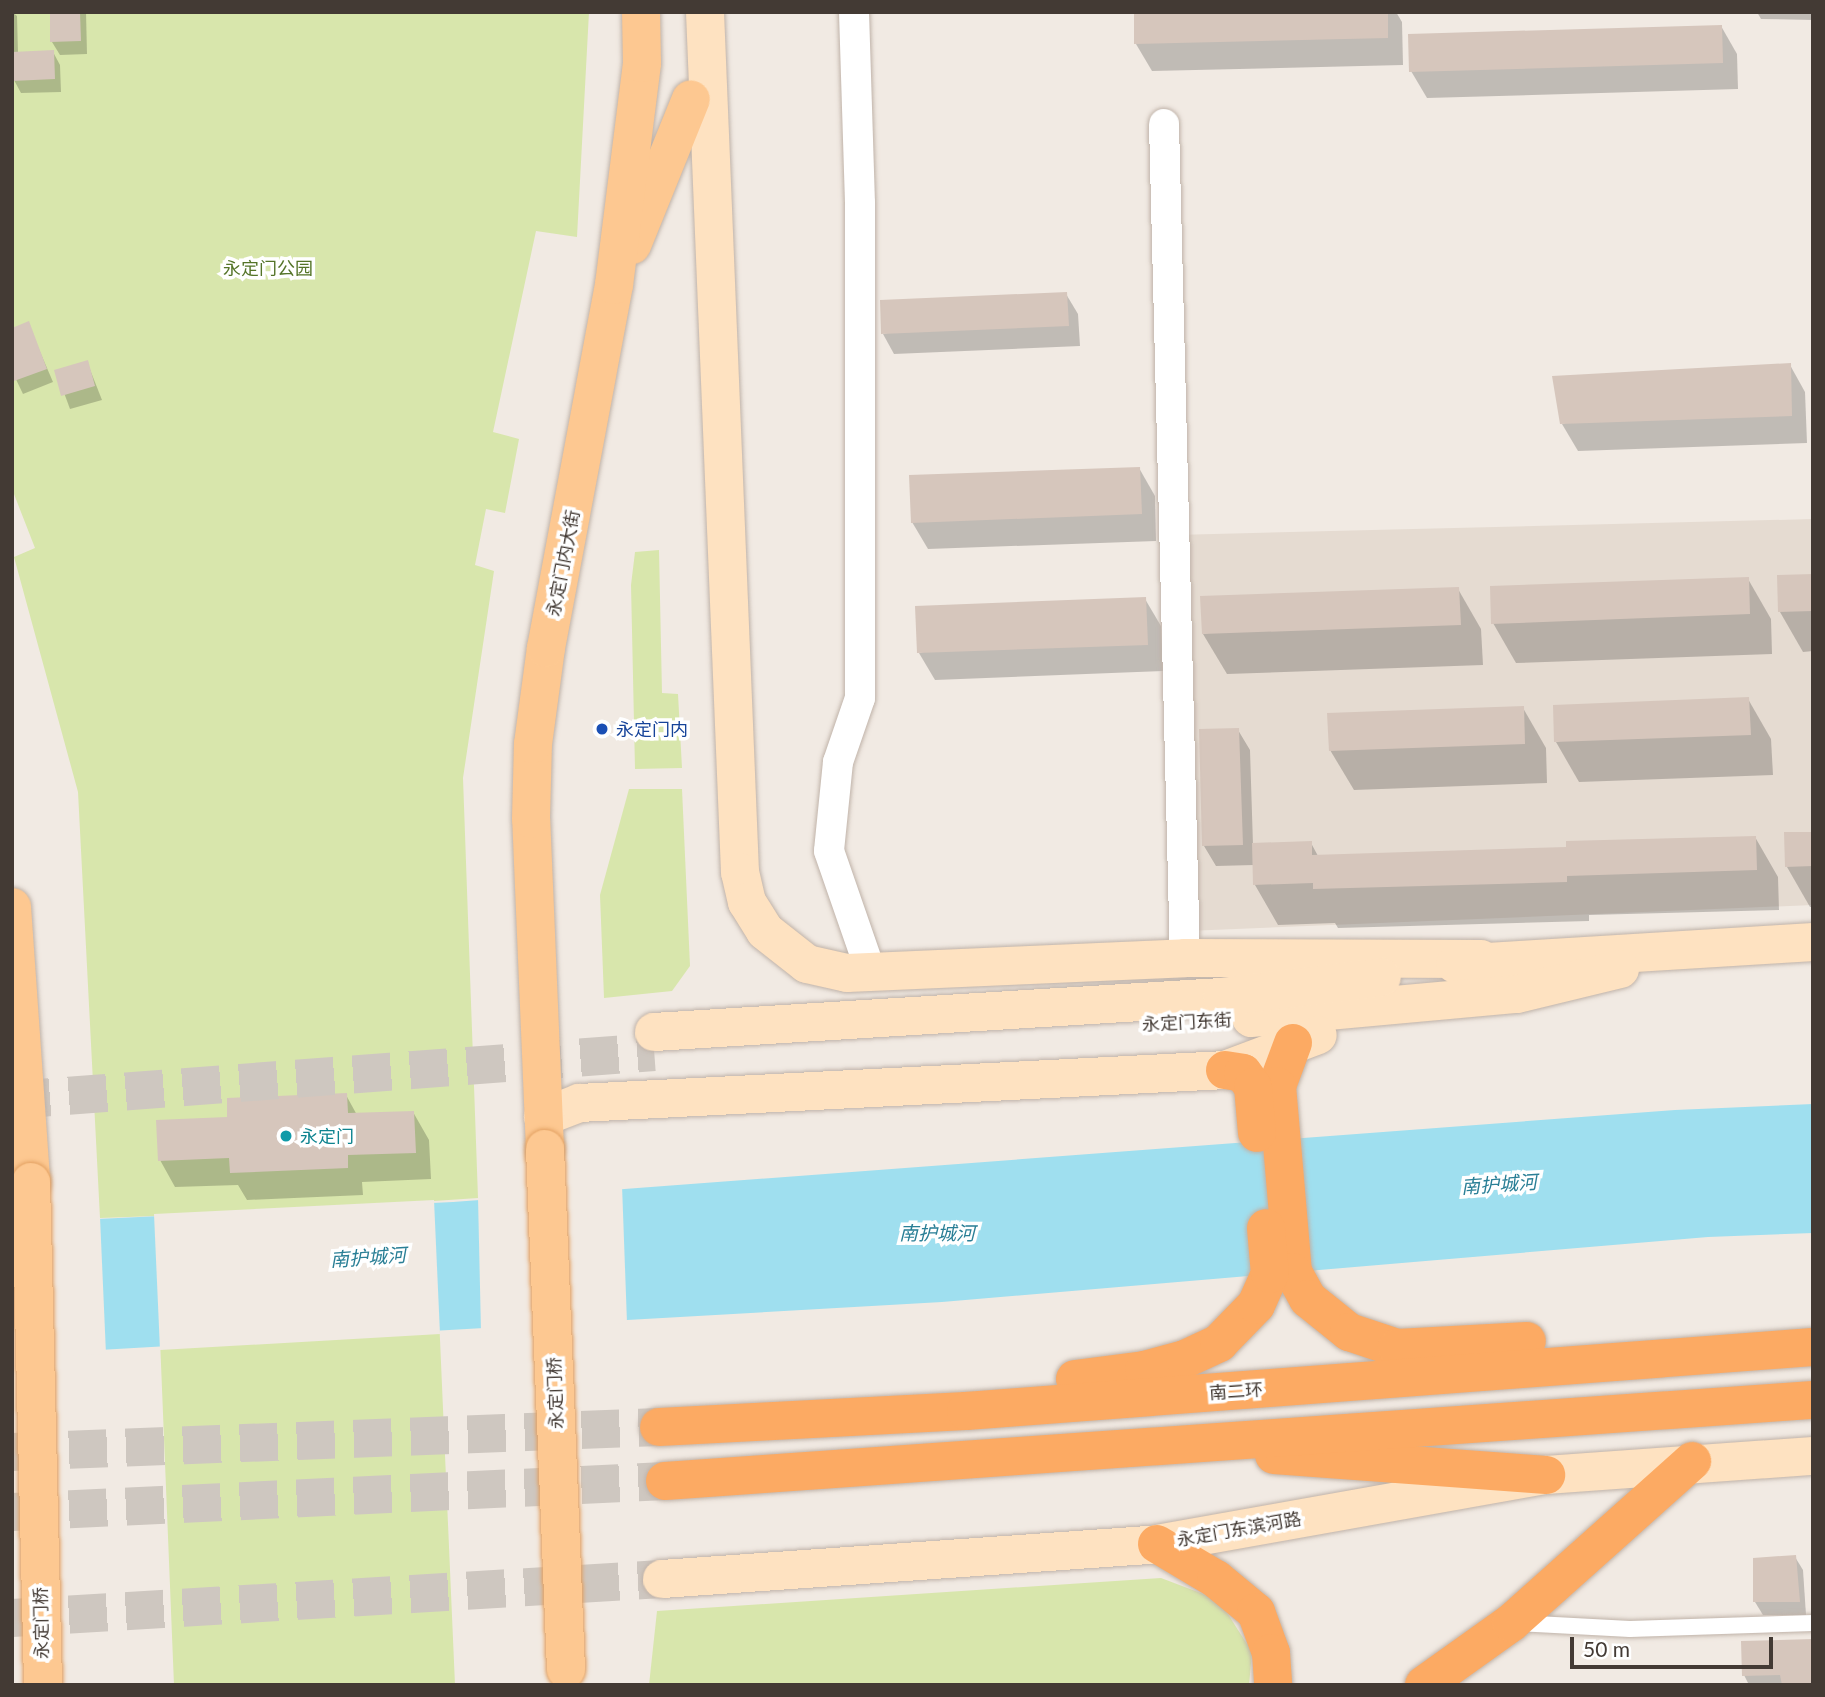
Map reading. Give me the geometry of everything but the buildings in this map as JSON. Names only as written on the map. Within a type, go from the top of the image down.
[{"type":"highway","points":[[1251,1081],[1293,1043]]},
{"type":"highway","points":[[1251,1081],[1293,1272],[1308,1299],[1325,1317],[1349,1332],[1397,1348],[1542,1340],[1682,1356]]},
{"type":"highway","points":[[966,1411],[1058,1381],[1185,1359],[1219,1343],[1240,1325],[1256,1305],[1270,1274],[1251,1081]]},
{"type":"highway","name":"南二环","points":[[659,1427],[966,1411],[1813,1347]]},
{"type":"highway","points":[[665,1481],[1132,1445],[1813,1400]]},
{"type":"highway","points":[[1132,1445],[1546,1475]]},
{"type":"highway","points":[[1434,1681],[1511,1623],[1692,1461]]},
{"type":"highway","points":[[1157,1544],[1216,1579],[1256,1612],[1271,1653],[1273,1685]]},
{"type":"main road","name":"永定门内大街","points":[[544,1133],[531,819],[533,744],[546,648],[614,285],[642,63],[641,12]]},
{"type":"main road","points":[[614,285],[691,99]]},
{"type":"main road","points":[[12,907],[21,1142]]},
{"type":"main road","name":"永定门桥","points":[[544,1133],[568,1680]]},
{"type":"main road","name":"永定门桥","points":[[21,1142],[31,1182],[43,1685]]},
{"type":"street","points":[[691,99],[703,12]]},
{"type":"street","points":[[703,12],[742,886],[758,922],[789,954],[822,969],[871,972],[1185,958],[1481,959]]},
{"type":"street","points":[[854,12],[860,204],[860,698],[838,762],[829,851],[871,972]]},
{"type":"street","points":[[1164,124],[1185,958]]},
{"type":"street","name":"永定门东街","points":[[1713,946],[1517,994],[1367,1011],[654,1042],[1222,997],[1367,980],[1481,959],[1713,946],[1813,942]]},
{"type":"street","points":[[544,1133],[579,1103],[1251,1081],[1293,1043],[1331,1032],[1367,1011]]},
{"type":"street","name":"永定门东滨河路","points":[[662,1579],[1157,1544],[1546,1475],[1692,1461],[1813,1456]]},
{"type":"lane","points":[[1511,1623],[1630,1629],[1813,1623]]},
{"type":"shaded area","points":[[1813,519],[1813,905],[1187,931],[1175,535]]},
{"type":"green space","name":"永定门公园","points":[[12,12],[589,12],[577,237],[536,231],[493,432],[519,439],[505,513],[486,509],[475,565],[494,571],[463,778],[478,1198],[434,1201],[455,1685],[174,1685],[155,1216],[100,1218],[78,792],[14,557],[35,548],[12,489]]},
{"type":"green space","points":[[659,550],[662,693],[678,694],[682,768],[635,769],[631,585],[635,552]]},
{"type":"green space","points":[[629,789],[682,789],[690,966],[672,991],[604,998],[600,895]]},
{"type":"green space","points":[[1161,1578],[1219,1600],[1252,1652],[1249,1685],[649,1685],[657,1611]]},
{"type":"water","name":"南护城河","points":[[1813,1104],[1813,1233],[1708,1237],[942,1302],[12,1355],[12,1223],[453,1202],[1675,1110]]},
{"type":"pier","points":[[622,1185],[627,1323],[481,1332],[478,1197]]},
{"type":"pier","points":[[434,1200],[440,1334],[160,1350],[154,1214]]},
{"type":"pier","points":[[100,1217],[106,1354],[12,1359],[12,1220]]},
{"type":"tunnel","points":[[12,1100],[654,1052]]},
{"type":"tunnel","points":[[12,1452],[659,1427]]},
{"type":"tunnel","points":[[12,1512],[665,1481]]},
{"type":"tunnel","points":[[12,1618],[662,1579]]},
{"type":"place","name":"永定门内","points":[[602,729]]},
{"type":"place","name":"永定门","points":[[286,1136]]}]
